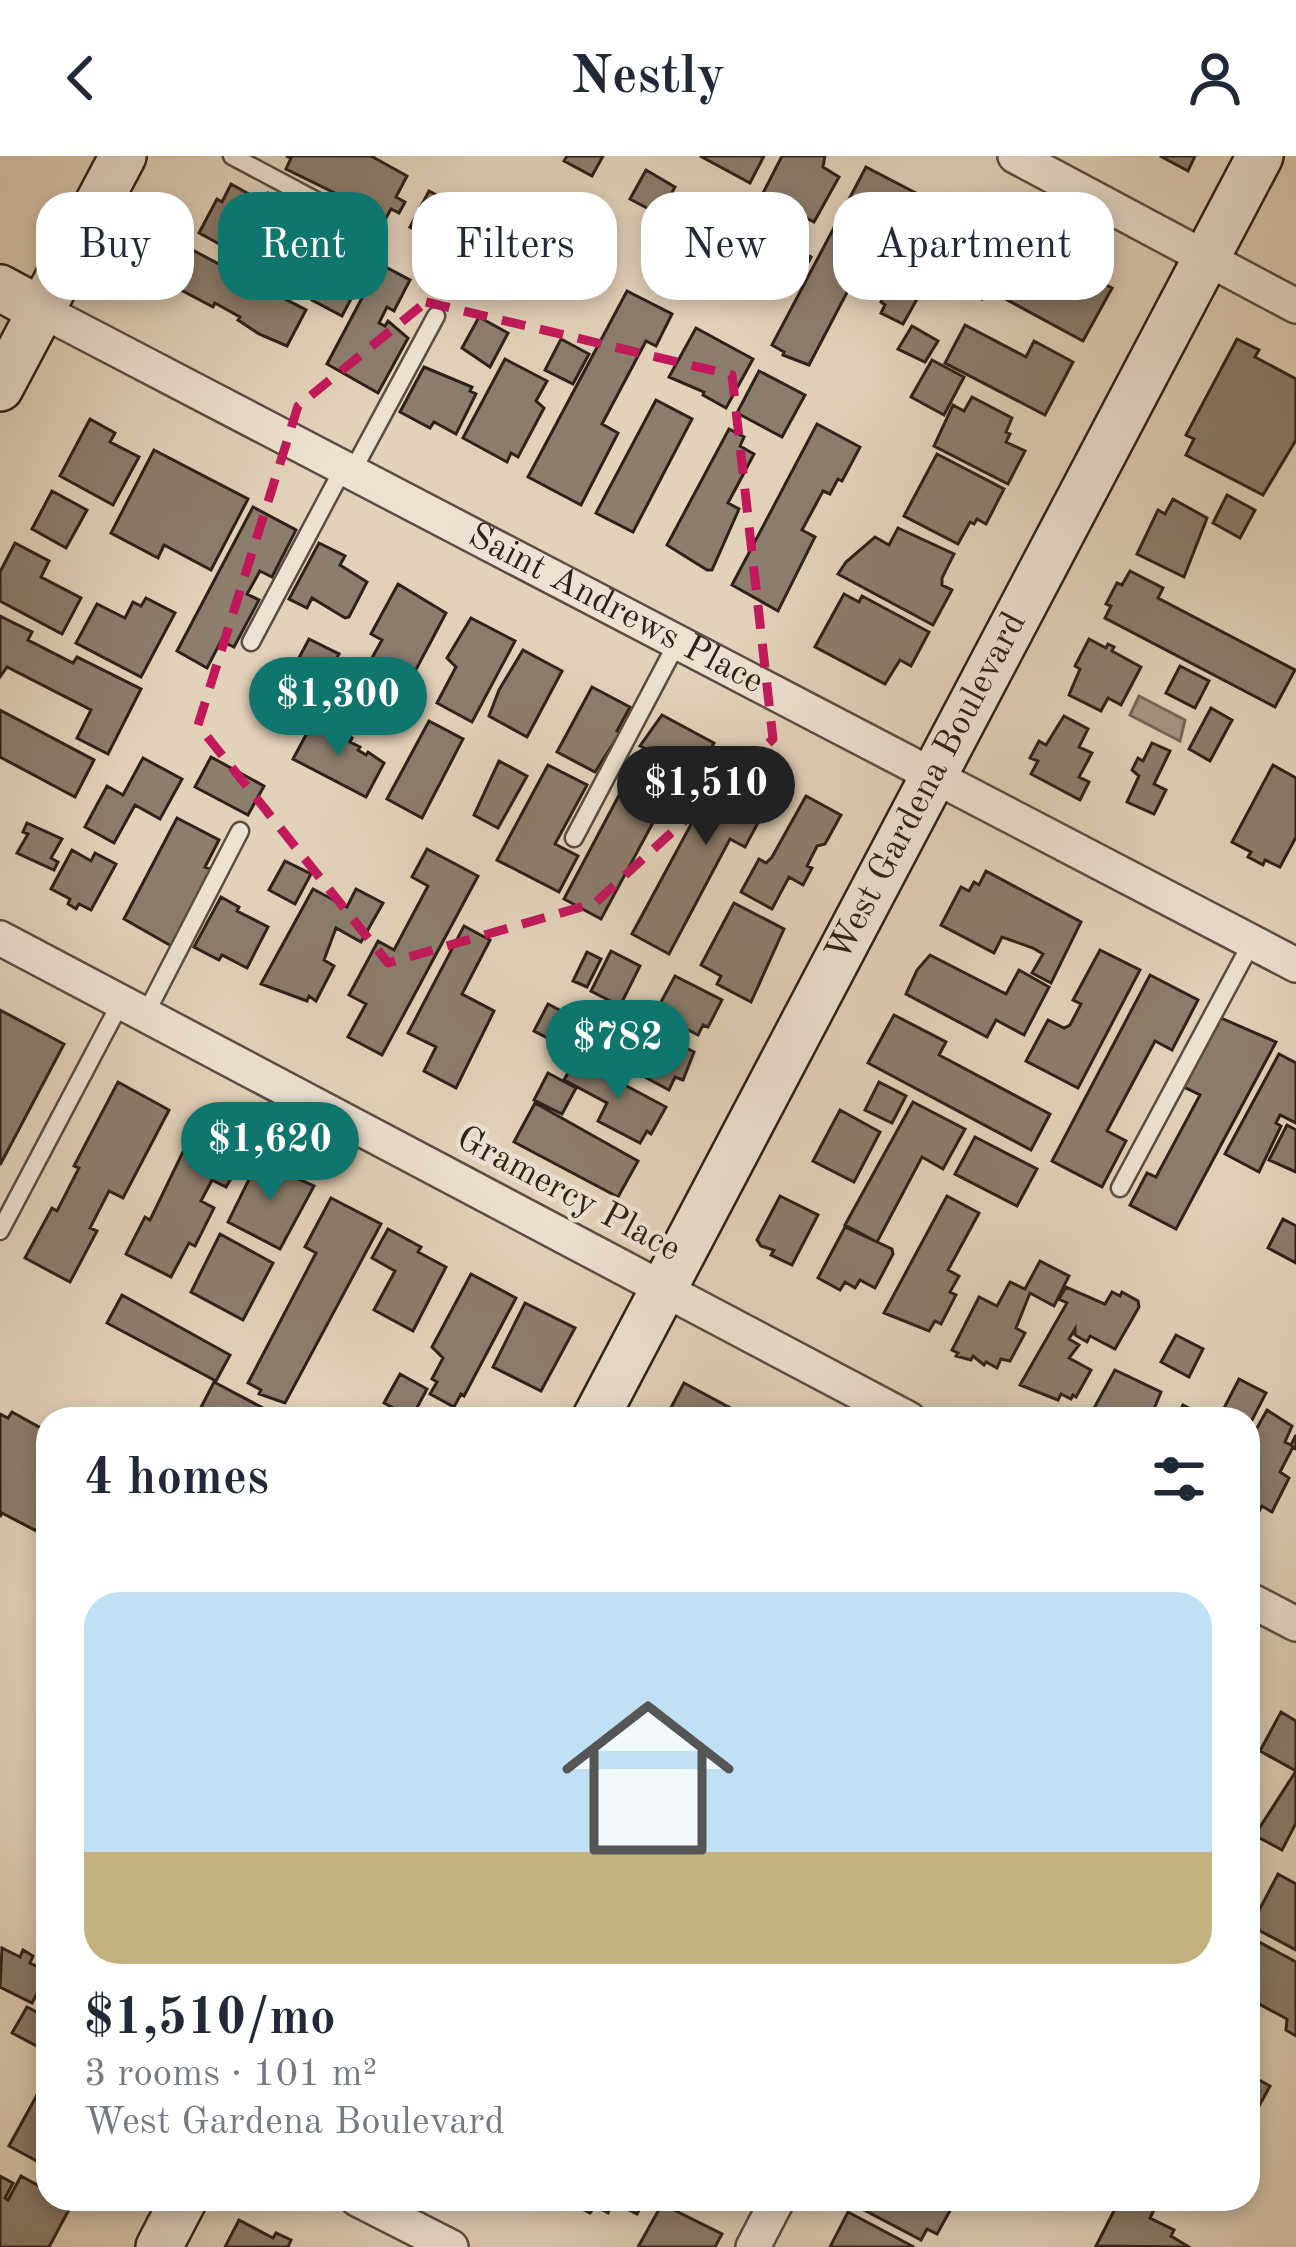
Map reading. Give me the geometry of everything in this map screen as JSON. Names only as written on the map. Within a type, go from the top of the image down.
[{"type":"main road","points":[[0,388],[123,156]]},
{"type":"main road","name":"West Gardena Boulevard","points":[[601,1407],[1260,156]]},
{"type":"main road","name":"Saint Andrews Place","points":[[0,288],[41,310]]},
{"type":"main road","points":[[159,2247],[178,2211]]},
{"type":"street","points":[[1022,158],[1296,306]]},
{"type":"street","name":"Saint Andrews Place","points":[[41,310],[1296,965]]},
{"type":"street","name":"Gramercy Place","points":[[0,938],[886,1407]]},
{"type":"street","points":[[1260,1605],[1296,1624]]},
{"type":"street","points":[[380,2211],[451,2247]]},
{"type":"street","points":[[753,2247],[772,2211]]},
{"type":"lane","points":[[232,156],[300,192]]},
{"type":"lane","points":[[251,643],[436,316]]},
{"type":"lane","points":[[574,838],[678,641]]},
{"type":"lane","points":[[0,1231],[240,831]]},
{"type":"lane","points":[[1120,1188],[1252,942]]},
{"type":"highlighted area","points":[[426,302],[732,375],[773,739],[595,903],[388,963],[198,725],[298,406]]},
{"type":"shaded area","points":[[1139,696],[1185,720],[1180,741],[1130,715]]},
{"type":"building","points":[[286,156],[371,156],[407,176],[396,197],[405,202],[399,213],[391,209],[388,214],[388,192],[333,192],[286,169],[291,158]]},
{"type":"building","points":[[567,156],[603,156],[592,176],[564,161]]},
{"type":"building","points":[[700,156],[764,156],[750,183]]},
{"type":"building","points":[[782,156],[825,156],[823,167],[839,177],[814,222],[809,219],[809,192],[764,192]]},
{"type":"building","points":[[1160,156],[1195,156],[1188,171]]},
{"type":"building","points":[[866,167],[914,192],[853,192]]},
{"type":"building","points":[[646,170],[675,187],[672,192],[641,192],[641,205],[630,199]]},
{"type":"building","points":[[218,200],[218,243],[199,233]]},
{"type":"building","points":[[833,229],[833,300],[843,300],[809,365],[772,345],[796,300],[809,300],[809,275]]},
{"type":"building","points":[[194,251],[218,263],[218,300],[287,300],[306,310],[287,346],[259,334],[215,303],[213,307],[194,297]]},
{"type":"building","points":[[388,268],[410,280],[394,311],[387,307],[379,323],[385,326],[388,321],[408,338],[378,393],[327,364],[361,300],[388,300]]},
{"type":"building","points":[[627,291],[672,314],[656,346],[646,341],[602,424],[618,433],[581,505],[528,477]]},
{"type":"building","points":[[312,300],[350,300],[342,316]]},
{"type":"building","points":[[916,300],[903,324],[881,313],[885,305],[881,302]]},
{"type":"building","points":[[1007,300],[1105,300],[1083,341]]},
{"type":"building","points":[[479,317],[508,333],[490,367],[462,348]]},
{"type":"building","points":[[965,325],[1026,357],[1034,341],[1073,362],[1045,415],[945,363]]},
{"type":"building","points":[[912,326],[938,341],[925,362],[898,349]]},
{"type":"building","points":[[696,328],[753,359],[726,408],[669,377]]},
{"type":"building","points":[[561,339],[589,354],[573,384],[545,370]]},
{"type":"building","points":[[1237,339],[1259,350],[1255,357],[1296,379],[1296,440],[1263,495],[1186,455],[1194,439],[1186,435]]},
{"type":"building","points":[[505,359],[547,381],[536,401],[544,408],[518,457],[511,453],[507,462],[463,438]]},
{"type":"building","points":[[932,360],[964,377],[944,415],[911,397]]},
{"type":"building","points":[[424,367],[472,387],[470,391],[476,394],[456,434],[434,422],[430,428],[400,412]]},
{"type":"building","points":[[759,371],[805,395],[782,437],[737,413]]},
{"type":"building","points":[[972,397],[1012,418],[1006,442],[1025,451],[1008,484],[934,446],[953,405],[964,411]]},
{"type":"building","points":[[656,400],[692,419],[633,532],[596,513]]},
{"type":"building","points":[[90,419],[115,433],[110,442],[139,457],[113,505],[60,476]]},
{"type":"building","points":[[817,424],[860,447],[842,481],[838,479],[830,494],[823,491],[802,530],[815,537],[778,611],[732,585]]},
{"type":"building","points":[[729,429],[744,437],[740,446],[754,454],[728,503],[739,509],[712,570],[707,570],[667,545]]},
{"type":"building","points":[[154,450],[248,499],[211,570],[164,545],[158,558],[111,533]]},
{"type":"building","points":[[937,454],[1004,489],[986,524],[977,519],[970,522],[958,544],[904,516]]},
{"type":"building","points":[[52,491],[87,510],[66,548],[32,529]]},
{"type":"building","points":[[1227,495],[1255,510],[1240,538],[1213,523]]},
{"type":"building","points":[[1173,499],[1207,518],[1184,577],[1137,554],[1158,510],[1165,514]]},
{"type":"building","points":[[253,507],[296,530],[272,577],[260,571],[247,594],[259,600],[234,647],[221,641],[207,668],[177,651]]},
{"type":"building","points":[[898,528],[954,554],[942,578],[942,585],[952,590],[933,625],[838,574],[875,537],[889,545]]},
{"type":"building","points":[[15,543],[49,561],[41,577],[81,598],[62,634],[0,601],[0,572]]},
{"type":"building","points":[[319,543],[345,556],[340,565],[367,582],[349,617],[312,598],[307,608],[289,599]]},
{"type":"building","points":[[1130,571],[1163,588],[1158,598],[1295,670],[1275,707],[1105,618],[1117,583],[1122,585]]},
{"type":"building","points":[[398,584],[446,613],[403,694],[382,683],[386,675],[368,665],[382,640],[371,634]]},
{"type":"building","points":[[844,594],[859,602],[862,596],[929,632],[911,666],[900,660],[885,684],[815,647]]},
{"type":"building","points":[[146,598],[175,613],[141,677],[76,643],[97,604],[125,618],[133,602],[141,606]]},
{"type":"building","points":[[0,616],[32,632],[28,640],[73,663],[77,657],[141,689],[108,754],[77,738],[91,710],[7,667],[0,677]]},
{"type":"building","points":[[471,618],[515,641],[472,722],[437,703],[456,667],[447,658]]},
{"type":"building","points":[[309,639],[339,654],[322,684],[293,669]]},
{"type":"building","points":[[1089,639],[1114,647],[1112,651],[1141,667],[1121,705],[1108,698],[1101,711],[1069,695],[1080,669],[1075,666]]},
{"type":"building","points":[[523,650],[562,671],[527,737],[489,716]]},
{"type":"building","points":[[340,664],[369,680],[353,710],[324,694]]},
{"type":"building","points":[[1180,666],[1209,681],[1195,708],[1166,693]]},
{"type":"building","points":[[592,687],[630,707],[595,772],[557,752]]},
{"type":"building","points":[[1211,708],[1232,720],[1210,761],[1189,749]]},
{"type":"building","points":[[0,710],[94,760],[75,797],[0,757]]},
{"type":"building","points":[[662,715],[714,743],[677,811],[663,804],[601,919],[564,899],[644,748],[640,746]]},
{"type":"building","points":[[1064,716],[1088,729],[1079,747],[1092,753],[1079,777],[1089,782],[1080,800],[1031,774],[1038,761],[1030,758],[1039,741],[1046,745]]},
{"type":"building","points":[[314,720],[352,738],[358,750],[384,763],[366,797],[293,759]]},
{"type":"building","points":[[429,721],[463,739],[422,818],[387,799]]},
{"type":"building","points":[[1152,743],[1170,751],[1154,784],[1166,790],[1154,814],[1127,802],[1139,776],[1132,770]]},
{"type":"building","points":[[730,752],[781,780],[745,847],[730,839],[669,954],[632,934]]},
{"type":"building","points":[[211,757],[264,786],[248,815],[195,787]]},
{"type":"building","points":[[143,758],[182,779],[160,819],[135,805],[114,843],[85,827],[107,786],[123,795]]},
{"type":"building","points":[[499,761],[527,776],[498,828],[474,815]]},
{"type":"building","points":[[548,765],[587,785],[555,844],[578,856],[559,892],[497,860]]},
{"type":"building","points":[[1273,765],[1296,778],[1296,837],[1280,867],[1265,860],[1263,865],[1232,842]]},
{"type":"building","points":[[806,796],[841,815],[825,844],[817,846],[803,885],[789,877],[772,909],[741,892],[759,859],[766,863],[772,857]]},
{"type":"building","points":[[177,818],[219,840],[205,867],[211,869],[173,947],[124,919]]},
{"type":"building","points":[[27,823],[62,839],[51,858],[58,862],[54,870],[17,853],[28,834],[23,832]]},
{"type":"building","points":[[427,849],[478,876],[382,1055],[348,1037],[366,1004],[349,995],[378,941],[394,950],[428,886],[412,877]]},
{"type":"building","points":[[72,850],[91,861],[95,853],[116,864],[91,910],[79,904],[76,909],[68,904],[70,899],[51,889]]},
{"type":"building","points":[[285,861],[311,874],[295,904],[269,890]]},
{"type":"building","points":[[986,871],[1081,922],[1051,983],[1032,973],[1043,954],[1033,948],[1002,937],[994,953],[941,925],[961,887],[969,891],[974,882],[979,885]]},
{"type":"building","points":[[313,889],[347,907],[356,889],[383,903],[361,942],[336,928],[324,960],[334,966],[316,1001],[309,996],[307,1001],[261,984]]},
{"type":"building","points":[[221,897],[268,927],[247,968],[194,947]]},
{"type":"building","points":[[734,903],[784,929],[751,1002],[717,984],[721,976],[701,965]]},
{"type":"building","points":[[464,926],[490,940],[462,994],[494,1011],[456,1088],[424,1071],[436,1047],[408,1033]]},
{"type":"building","points":[[1100,950],[1140,970],[1078,1088],[1026,1061],[1048,1020],[1064,1028],[1070,1025],[1081,1004],[1073,1000]]},
{"type":"building","points":[[611,951],[640,966],[620,1006],[591,991]]},
{"type":"building","points":[[587,952],[601,959],[587,987],[573,981]]},
{"type":"building","points":[[930,955],[1006,994],[1019,970],[1049,987],[1024,1035],[996,1020],[987,1037],[906,994]]},
{"type":"building","points":[[1150,975],[1198,1000],[1172,1050],[1155,1041],[1107,1131],[1126,1141],[1102,1187],[1052,1161]]},
{"type":"building","points":[[675,976],[722,1000],[708,1027],[703,1025],[698,1035],[655,1013]]},
{"type":"building","points":[[548,1004],[605,1034],[591,1060],[534,1031]]},
{"type":"building","points":[[0,1010],[64,1044],[0,1165]]},
{"type":"building","points":[[894,1015],[946,1042],[939,1055],[1050,1114],[1031,1150],[868,1063]]},
{"type":"building","points":[[1221,1018],[1276,1042],[1176,1229],[1130,1205],[1147,1173],[1156,1177],[1200,1095],[1184,1087]]},
{"type":"building","points":[[647,1028],[694,1052],[683,1080],[675,1077],[669,1090],[626,1067]]},
{"type":"building","points":[[1279,1054],[1296,1063],[1296,1123],[1280,1115],[1276,1123],[1281,1126],[1259,1172],[1225,1154]]},
{"type":"building","points":[[576,1059],[666,1107],[651,1134],[647,1131],[640,1143],[598,1121],[607,1103],[564,1080]]},
{"type":"building","points":[[548,1073],[576,1088],[562,1114],[534,1100]]},
{"type":"building","points":[[118,1082],[169,1110],[123,1198],[109,1191],[90,1228],[97,1231],[70,1282],[25,1258],[52,1208],[57,1211],[79,1168],[74,1166]]},
{"type":"building","points":[[879,1082],[906,1096],[892,1123],[865,1110]]},
{"type":"building","points":[[913,1102],[965,1129],[943,1169],[922,1157],[877,1242],[845,1225]]},
{"type":"building","points":[[535,1103],[638,1161],[618,1197],[514,1142]]},
{"type":"building","points":[[840,1110],[880,1132],[854,1182],[813,1161]]},
{"type":"building","points":[[1287,1125],[1296,1130],[1296,1172],[1269,1160]]},
{"type":"building","points":[[195,1127],[247,1152],[226,1187],[212,1180],[201,1201],[214,1208],[195,1246],[189,1243],[171,1277],[126,1254],[145,1217],[150,1220]]},
{"type":"building","points":[[975,1137],[1037,1169],[1017,1206],[955,1174]]},
{"type":"building","points":[[258,1161],[314,1186],[280,1249],[228,1222]]},
{"type":"building","points":[[780,1196],[818,1215],[792,1265],[771,1255],[774,1250],[757,1240]]},
{"type":"building","points":[[947,1196],[979,1213],[948,1270],[959,1276],[950,1292],[956,1295],[941,1324],[935,1321],[929,1331],[884,1313]]},
{"type":"building","points":[[331,1198],[381,1224],[285,1403],[259,1394],[261,1390],[248,1383],[316,1253],[305,1247]]},
{"type":"building","points":[[1283,1219],[1296,1226],[1296,1263],[1268,1248]]},
{"type":"building","points":[[845,1227],[892,1249],[875,1288],[860,1280],[855,1288],[845,1282],[840,1290],[818,1278]]},
{"type":"building","points":[[388,1229],[446,1267],[413,1331],[374,1310],[395,1271],[372,1258]]},
{"type":"building","points":[[220,1234],[273,1263],[243,1320],[191,1292]]},
{"type":"building","points":[[1040,1261],[1069,1276],[1054,1306],[1030,1293],[1016,1328],[1025,1333],[1010,1361],[1001,1359],[997,1368],[973,1356],[971,1360],[956,1356],[952,1350],[979,1297],[997,1306],[1010,1282],[1025,1289]]},
{"type":"building","points":[[471,1274],[516,1298],[454,1407],[430,1394],[443,1358],[432,1347]]},
{"type":"building","points":[[1066,1287],[1105,1304],[1112,1292],[1120,1296],[1122,1292],[1138,1301],[1139,1307],[1115,1349],[1090,1336],[1087,1342],[1075,1335],[1075,1329],[1069,1339],[1079,1345],[1069,1358],[1091,1370],[1076,1397],[1061,1394],[1058,1400],[1020,1385],[1067,1303],[1059,1299]]},
{"type":"building","points":[[122,1295],[230,1355],[216,1381],[107,1323]]},
{"type":"building","points":[[525,1303],[575,1328],[541,1391],[493,1367]]},
{"type":"building","points":[[1176,1335],[1203,1349],[1189,1377],[1161,1362]]},
{"type":"building","points":[[1115,1370],[1161,1392],[1155,1407],[1095,1407]]},
{"type":"building","points":[[400,1374],[427,1389],[417,1407],[384,1403]]},
{"type":"building","points":[[1239,1379],[1266,1393],[1259,1407],[1225,1407]]},
{"type":"building","points":[[214,1382],[261,1407],[201,1407]]},
{"type":"building","points":[[684,1383],[728,1407],[671,1407]]},
{"type":"building","points":[[1267,1410],[1292,1426],[1285,1442],[1291,1445],[1296,1435],[1296,1449],[1293,1447],[1280,1472],[1289,1478],[1272,1512],[1262,1506],[1260,1510],[1260,1423]]},
{"type":"building","points":[[12,1412],[36,1425],[36,1531],[2,1513],[0,1517],[0,1414],[8,1418]]},
{"type":"building","points":[[1281,1712],[1296,1721],[1296,1771],[1260,1751]]},
{"type":"building","points":[[1296,1771],[1296,1823],[1282,1850],[1260,1838],[1260,1827]]},
{"type":"building","points":[[1278,1874],[1296,1884],[1296,1950],[1260,1931],[1260,1909]]},
{"type":"building","points":[[1260,1942],[1296,1962],[1296,2036],[1286,2030],[1287,2019],[1260,2004]]},
{"type":"building","points":[[2,1948],[20,1957],[23,1950],[33,1956],[36,1995],[32,2003],[0,1987]]},
{"type":"building","points":[[27,2007],[36,2012],[36,2046],[12,2033]]},
{"type":"building","points":[[1260,2080],[1270,2086],[1260,2104]]},
{"type":"building","points":[[36,2097],[36,2161],[9,2146]]},
{"type":"building","points":[[0,2176],[13,2183],[8,2200],[21,2176],[36,2184],[36,2211],[68,2211],[49,2247],[0,2247]]},
{"type":"building","points":[[658,2211],[676,2211],[722,2234],[715,2247],[638,2247]]},
{"type":"building","points":[[866,2211],[950,2211],[937,2234],[927,2229],[921,2240]]},
{"type":"building","points":[[1114,2211],[1154,2211],[1150,2218],[1174,2230],[1171,2236],[1189,2247],[1096,2246]]},
{"type":"building","points":[[848,2212],[914,2247],[830,2247]]},
{"type":"building","points":[[239,2220],[273,2238],[276,2233],[291,2240],[288,2247],[225,2247]]}]
